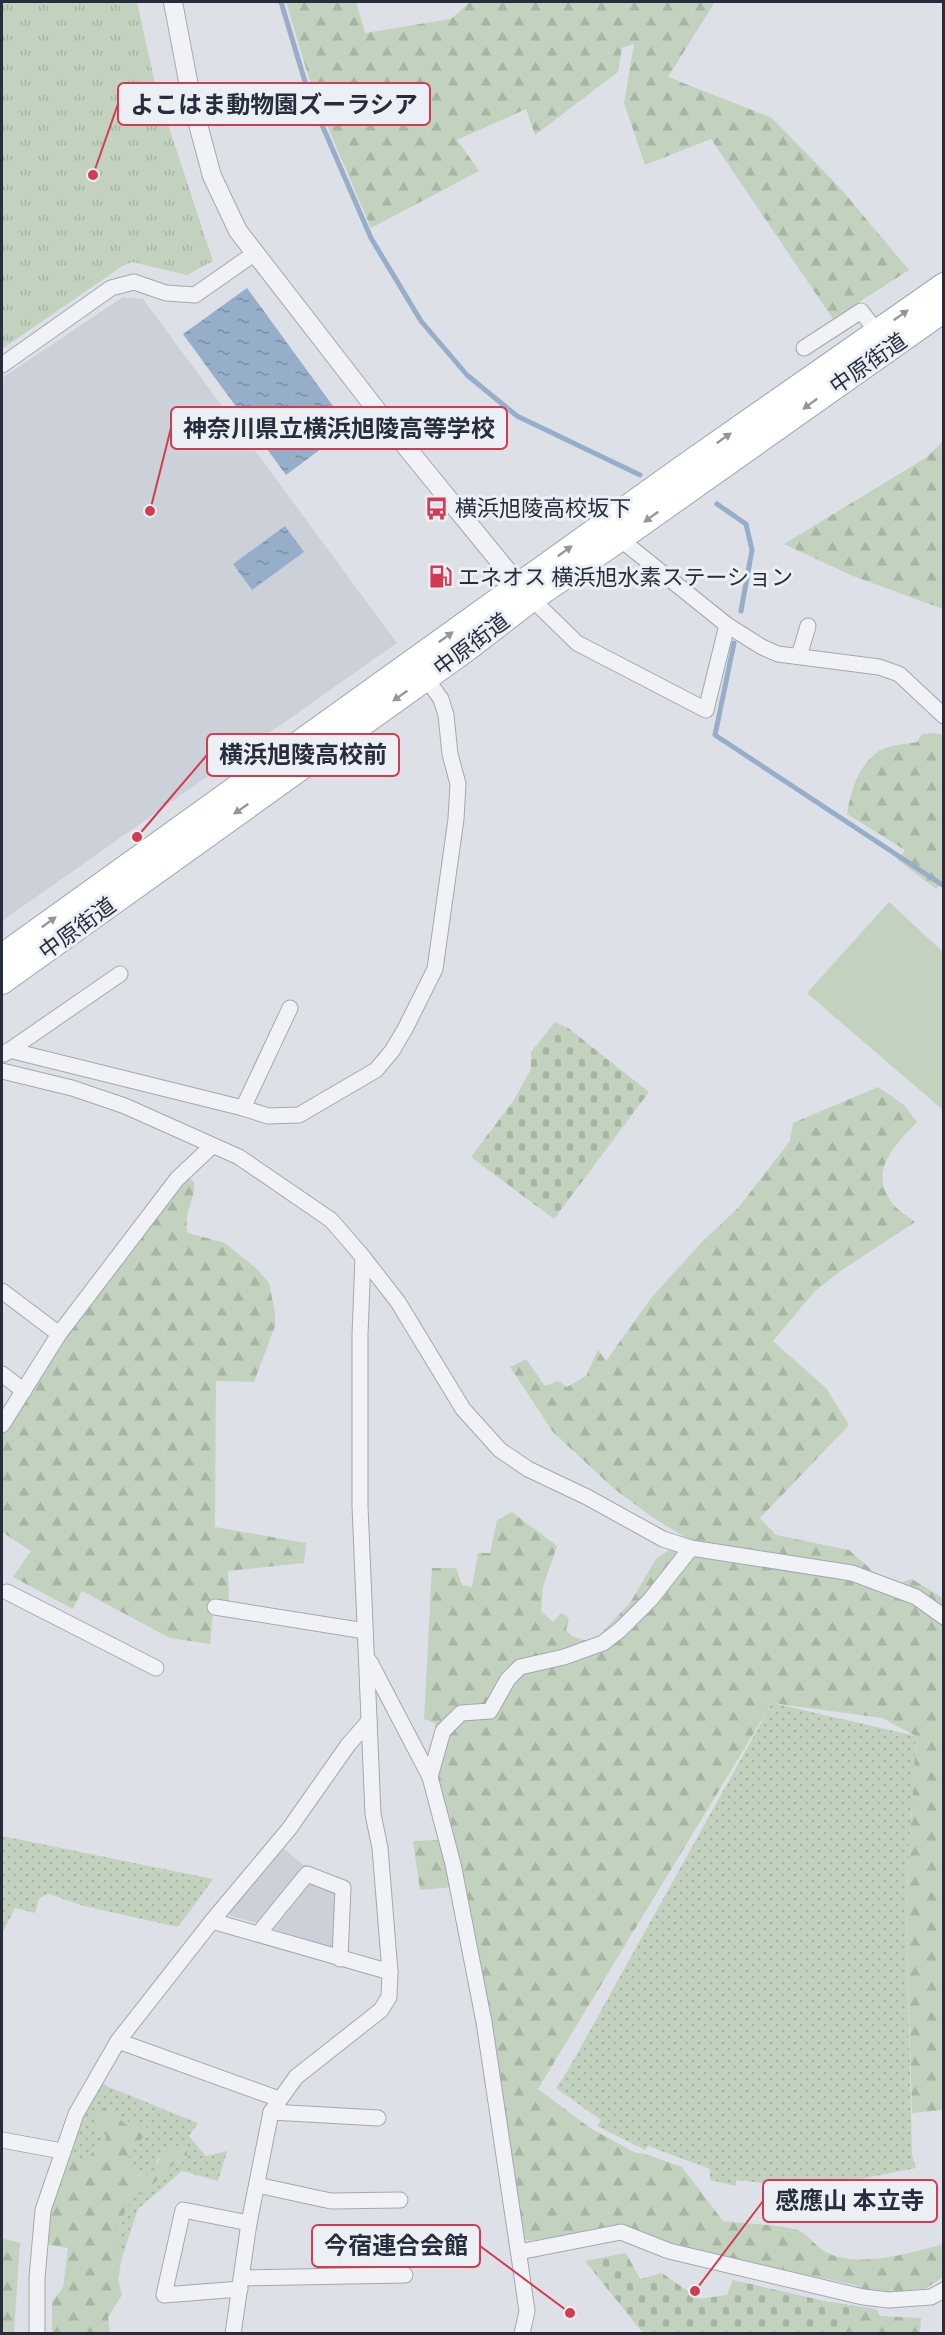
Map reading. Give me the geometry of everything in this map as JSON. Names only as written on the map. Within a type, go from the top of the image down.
[{"type":"main road","name":"中原街道","points":[[2,956],[525,592],[944,285]]},
{"type":"main road","name":"中原街道","points":[[2,982],[463,652],[525,592],[620,539],[944,310]]},
{"type":"street","points":[[173,2],[192,102],[212,176],[238,231],[388,426],[525,592],[577,643],[706,710],[727,625]]},
{"type":"street","points":[[2,365],[111,288],[134,282],[166,293],[195,295],[255,253]]},
{"type":"street","points":[[804,348],[861,311],[877,332]]},
{"type":"street","points":[[620,539],[727,625],[762,647],[778,654],[879,667],[899,674],[944,716]]},
{"type":"street","points":[[799,656],[808,626]]},
{"type":"street","points":[[5,1053],[243,1108],[268,1116],[299,1115],[376,1070],[392,1051],[405,1029],[435,969],[456,819],[458,784],[450,754],[446,715],[441,699],[426,678]]},
{"type":"street","points":[[5,1053],[120,974]]},
{"type":"street","points":[[243,1108],[290,1008]]},
{"type":"street","points":[[2,1071],[72,1088],[125,1106],[239,1157],[331,1220],[398,1302],[463,1409],[500,1450],[528,1469],[587,1497],[663,1539],[691,1548],[852,1573],[915,1597],[944,1617]]},
{"type":"street","points":[[2,1425],[59,1334],[177,1179],[212,1146]]},
{"type":"street","points":[[233,2334],[249,2223],[275,2106],[296,2077],[381,2010],[388,1997],[390,1972],[380,1848],[373,1814],[360,1506],[360,1335],[363,1257]]},
{"type":"street","points":[[2,1291],[59,1334]]},
{"type":"street","points":[[2,1374],[24,1391]]},
{"type":"street","points":[[430,1776],[443,1731],[461,1713],[490,1711],[508,1679],[520,1667],[564,1657],[603,1643],[650,1600],[691,1548]]},
{"type":"street","points":[[8,1590],[156,1668]]},
{"type":"street","points":[[215,1607],[365,1631]]},
{"type":"street","points":[[368,1658],[430,1776],[453,1864],[484,2022],[519,2252],[526,2311],[522,2334]]},
{"type":"street","points":[[37,2334],[37,2278],[42,2210],[76,2114],[118,2042],[212,1921],[289,1829],[348,1745],[369,1721]]},
{"type":"street","points":[[259,1933],[307,1875],[343,1888],[340,1959]]},
{"type":"street","points":[[212,1921],[390,1972]]},
{"type":"street","points":[[118,2042],[275,2106],[378,2118]]},
{"type":"street","points":[[2,2140],[62,2151]]},
{"type":"street","points":[[257,2185],[331,2201],[400,2200]]},
{"type":"street","points":[[249,2223],[183,2210],[164,2295],[241,2283],[405,2275]]},
{"type":"street","points":[[519,2252],[621,2232],[669,2251],[863,2297],[889,2300],[932,2297],[944,2290]]},
{"type":"shaded area","points":[[123,297],[143,299],[397,643],[2,921],[2,378]]},
{"type":"shaded area","points":[[283,1848],[307,1868],[258,1923],[230,1916],[228,1911]]},
{"type":"shaded area","points":[[308,1883],[338,1892],[333,1949],[270,1928]]},
{"type":"green space","points":[[2,2],[137,2],[156,88],[213,261],[187,275],[132,262],[121,267],[2,349]]},
{"type":"green space","points":[[286,2],[356,2],[365,33],[451,19],[470,2],[715,2],[668,77],[772,118],[841,189],[909,270],[833,319],[711,139],[645,165],[624,103],[634,44],[622,48],[618,72],[535,135],[526,109],[457,140],[479,171],[371,228],[314,95]]},
{"type":"green space","points":[[943,441],[943,609],[853,576],[784,544],[927,457]]},
{"type":"green space","points":[[922,734],[944,735],[944,880],[936,889],[898,860],[905,850],[847,814],[857,779],[872,757],[883,749],[917,742]]},
{"type":"green space","points":[[889,902],[943,952],[943,1110],[807,993]]},
{"type":"green space","points":[[555,1022],[568,1028],[649,1092],[554,1219],[471,1157],[514,1100],[531,1069],[531,1052]]},
{"type":"green space","points":[[878,1087],[904,1105],[917,1122],[893,1149],[883,1170],[886,1192],[893,1204],[915,1222],[842,1270],[815,1291],[773,1341],[826,1388],[849,1425],[760,1518],[776,1535],[849,1550],[875,1573],[900,1583],[912,1579],[943,1598],[943,2110],[912,2113],[906,1908],[916,1736],[882,1718],[772,1703],[538,2089],[590,2128],[636,2153],[682,2167],[723,2221],[781,2226],[797,2230],[826,2252],[838,2257],[853,2259],[884,2258],[943,2244],[943,2277],[925,2289],[871,2294],[855,2285],[669,2246],[622,2227],[529,2241],[522,2237],[454,1887],[420,1890],[413,1841],[438,1840],[435,1723],[424,1719],[432,1568],[456,1568],[462,1585],[472,1587],[478,1553],[490,1553],[497,1520],[512,1512],[557,1546],[543,1587],[541,1611],[553,1622],[561,1613],[569,1618],[566,1630],[572,1636],[592,1643],[630,1603],[656,1559],[686,1538],[652,1517],[612,1487],[553,1432],[510,1367],[526,1359],[545,1386],[558,1381],[567,1387],[586,1376],[598,1350],[606,1361],[651,1298],[701,1243],[738,1208],[790,1141],[793,1123]]},
{"type":"green space","points":[[189,1178],[194,1182],[194,1189],[187,1220],[188,1233],[225,1243],[258,1270],[269,1283],[275,1313],[275,1326],[254,1382],[216,1381],[215,1527],[306,1543],[304,1563],[228,1571],[229,1602],[214,1602],[210,1644],[170,1638],[82,1591],[73,1609],[13,1577],[31,1551],[2,1532],[2,1433],[61,1335]]},
{"type":"green space","points":[[772,1703],[916,1736],[906,1908],[912,2155],[916,2168],[855,2180],[784,2181],[783,2185],[736,2180],[736,2186],[710,2180],[710,2169],[648,2146],[645,2150],[597,2126],[601,2120],[556,2088]]},
{"type":"green space","points":[[2,1836],[213,1879],[178,1927],[84,1906],[49,1894],[39,1898],[35,1913],[15,1908],[3,1932]]},
{"type":"green space","points":[[99,2083],[198,2123],[189,2136],[206,2156],[227,2151],[218,2181],[182,2171],[138,2209],[122,2257],[118,2245],[118,2234],[124,2214],[132,2199],[158,2180],[167,2169],[187,2156],[158,2159],[154,2172],[142,2176],[136,2174],[127,2166],[130,2120],[127,2125],[95,2115],[95,2127],[103,2128],[106,2133],[105,2145],[96,2148],[85,2162],[69,2155],[69,2142]]},
{"type":"green space","points":[[99,2105],[127,2125],[130,2119],[150,2129],[129,2154],[127,2166],[136,2174],[142,2176],[153,2172],[163,2155],[180,2145],[187,2150],[187,2156],[167,2169],[158,2180],[133,2199],[124,2214],[118,2234],[118,2245],[122,2257],[118,2279],[122,2295],[108,2317],[110,2333],[52,2333],[52,2301],[63,2288],[68,2248],[44,2244],[47,2211],[69,2155],[85,2162],[96,2148],[105,2144],[106,2133],[103,2128],[95,2127],[94,2109]]},
{"type":"green space","points":[[2,2238],[20,2243],[14,2333],[2,2333]]},
{"type":"green space","points":[[626,2253],[640,2279],[662,2273],[699,2299],[727,2295],[733,2280],[856,2306],[842,2333],[643,2333],[585,2261]]},
{"type":"green space","points":[[835,2303],[876,2309],[880,2316],[921,2318],[920,2333],[832,2334]]},
{"type":"water","points":[[247,288],[349,428],[286,475],[183,334]]},
{"type":"water","points":[[285,526],[304,552],[252,590],[233,564]]},
{"type":"waterway","points":[[281,2],[309,95],[371,238],[421,321],[467,375],[517,416],[640,475]]},
{"type":"waterway","points":[[717,504],[746,524],[752,550],[741,611]]},
{"type":"waterway","points":[[734,643],[715,735],[944,886]]},
{"type":"place","name":"よこはま動物園ズーラシア","points":[[93,175]]},
{"type":"place","name":"横浜旭陵高校坂下","points":[[437,508]]},
{"type":"place","name":"神奈川県立横浜旭陵高等学校","points":[[150,511]]},
{"type":"place","name":"エネオス 横浜旭水素ステーション","points":[[440,577]]},
{"type":"place","name":"横浜旭陵高校前","points":[[137,837]]},
{"type":"place","name":"感應山 本立寺","points":[[695,2291]]},
{"type":"place","name":"今宿連合会館","points":[[570,2313]]}]
